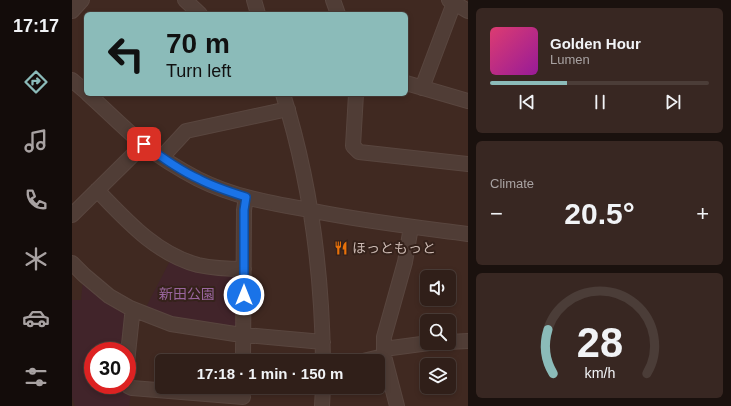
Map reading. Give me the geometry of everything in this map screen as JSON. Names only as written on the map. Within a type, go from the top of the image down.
[{"type":"street","points":[[72,11],[82,0]]},
{"type":"street","points":[[185,0],[198,12]]},
{"type":"street","points":[[254,0],[257,12]]},
{"type":"street","points":[[333,0],[337,12]]},
{"type":"street","points":[[422,88],[452,2],[468,11]]},
{"type":"street","points":[[72,80],[84,90]]},
{"type":"street","points":[[408,84],[468,101]]},
{"type":"street","points":[[90,96],[144,144],[162,157],[199,179],[220,188],[246,197],[328,214],[468,234]]},
{"type":"street","points":[[285,96],[302,168],[310,210],[321,309],[323,354]]},
{"type":"street","points":[[356,96],[352,146],[359,152],[468,164]]},
{"type":"street","points":[[162,157],[186,131],[288,109]]},
{"type":"street","points":[[72,215],[144,144]]},
{"type":"street","points":[[98,190],[128,222],[153,243],[176,256],[198,265],[244,269]]},
{"type":"street","points":[[243,354],[244,210],[246,197]]},
{"type":"street","points":[[397,406],[384,353],[384,337],[405,262],[411,227]]},
{"type":"street","points":[[72,264],[109,296],[134,310],[171,324],[235,334],[322,342]]},
{"type":"street","points":[[129,342],[134,310]]},
{"type":"street","points":[[456,342],[468,342]]},
{"type":"street","points":[[384,353],[420,345]]},
{"type":"street","points":[[136,388],[243,397]]},
{"type":"street","points":[[322,406],[323,394]]},
{"type":"green space","name":"新田公園","points":[[171,259],[238,275],[238,326],[235,329],[211,327],[144,311]]},
{"type":"green space","points":[[83,280],[127,315],[124,342],[84,342],[84,394],[131,394],[129,406],[75,406],[72,397],[72,300],[81,300]]},
{"type":"place","name":"ほっともっと","points":[[341,248]]},
{"type":"route","points":[[144,144],[183,171],[220,188],[246,197],[244,204],[244,295]]}]
